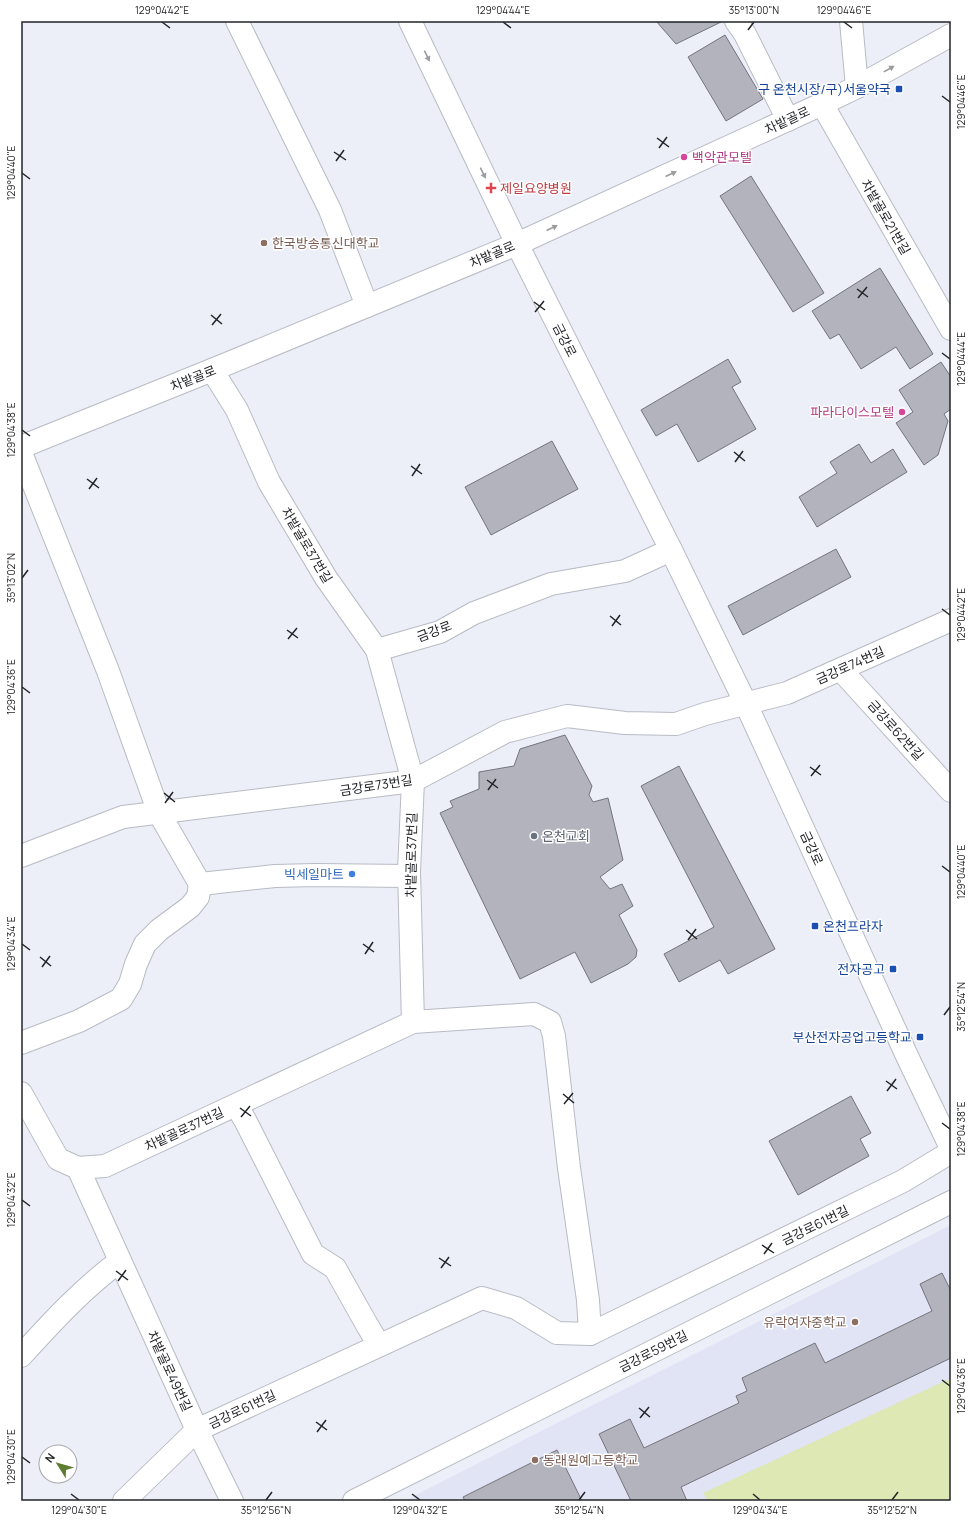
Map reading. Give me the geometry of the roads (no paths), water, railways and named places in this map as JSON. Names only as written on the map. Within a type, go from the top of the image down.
[{"type":"street","points":[[237,21],[330,210],[367,306]]},
{"type":"street","name":"금강로","points":[[410,21],[517,244],[671,550],[746,704],[907,1056],[951,1148]]},
{"type":"street","points":[[736,21],[745,34],[788,120]]},
{"type":"street","points":[[851,21],[857,87]]},
{"type":"street","name":"차밭골로","points":[[21,447],[517,244],[822,104],[857,87],[951,35]]},
{"type":"street","name":"차밭골로21번길","points":[[822,104],[951,329]]},
{"type":"street","name":"차밭골로37번길","points":[[78,1168],[105,1166],[413,1022],[409,876],[413,781],[377,650],[326,578],[269,482],[237,410],[212,370]]},
{"type":"street","points":[[21,453],[108,671],[159,813],[200,884],[198,897],[190,907],[159,930],[145,944],[136,964],[130,984],[121,999],[79,1021],[21,1043]]},
{"type":"street","name":"금강로","points":[[377,650],[440,632],[474,613],[552,584],[625,571],[671,550]]},
{"type":"street","name":"금강로74번길","points":[[746,704],[787,693],[947,627]]},
{"type":"street","name":"금강로62번길","points":[[841,670],[951,790]]},
{"type":"street","name":"금강로73번길","points":[[21,856],[123,817],[413,781],[505,732],[567,716],[625,723],[676,724],[746,704]]},
{"type":"street","points":[[200,884],[275,876],[409,876]]},
{"type":"street","points":[[413,1022],[534,1014],[550,1022],[554,1036],[569,1168],[588,1300],[590,1334]]},
{"type":"street","points":[[21,1093],[58,1159],[78,1168]]},
{"type":"street","points":[[236,1105],[313,1254],[335,1268],[379,1345]]},
{"type":"street","name":"금강로61번길","points":[[124,1501],[197,1430],[482,1298],[516,1308],[558,1333],[590,1334],[903,1182],[951,1152]]},
{"type":"street","name":"차밭골로49번길","points":[[78,1168],[197,1430],[232,1501]]},
{"type":"street","name":"금강로59번길","points":[[354,1501],[951,1202]]},
{"type":"street","points":[[21,1356],[56,1318],[99,1277],[120,1261]]},
{"type":"place","name":"구 온천시장/구)서울약국","points":[[899,89]]},
{"type":"place","name":"백악관모텔","points":[[684,157]]},
{"type":"place","name":"제일요양병원","points":[[491,188]]},
{"type":"place","name":"한국방송통신대학교","points":[[264,243]]},
{"type":"place","name":"파라다이스모텔","points":[[902,412]]},
{"type":"place","name":"온천교회","points":[[534,836]]},
{"type":"place","name":"빅세일마트","points":[[352,874]]},
{"type":"place","name":"온천프라자","points":[[815,926]]},
{"type":"place","name":"전자공고","points":[[893,969]]},
{"type":"place","name":"부산전자공업고등학교","points":[[920,1037]]},
{"type":"place","name":"유락여자중학교","points":[[855,1322]]},
{"type":"place","name":"동래원예고등학교","points":[[535,1460]]}]
